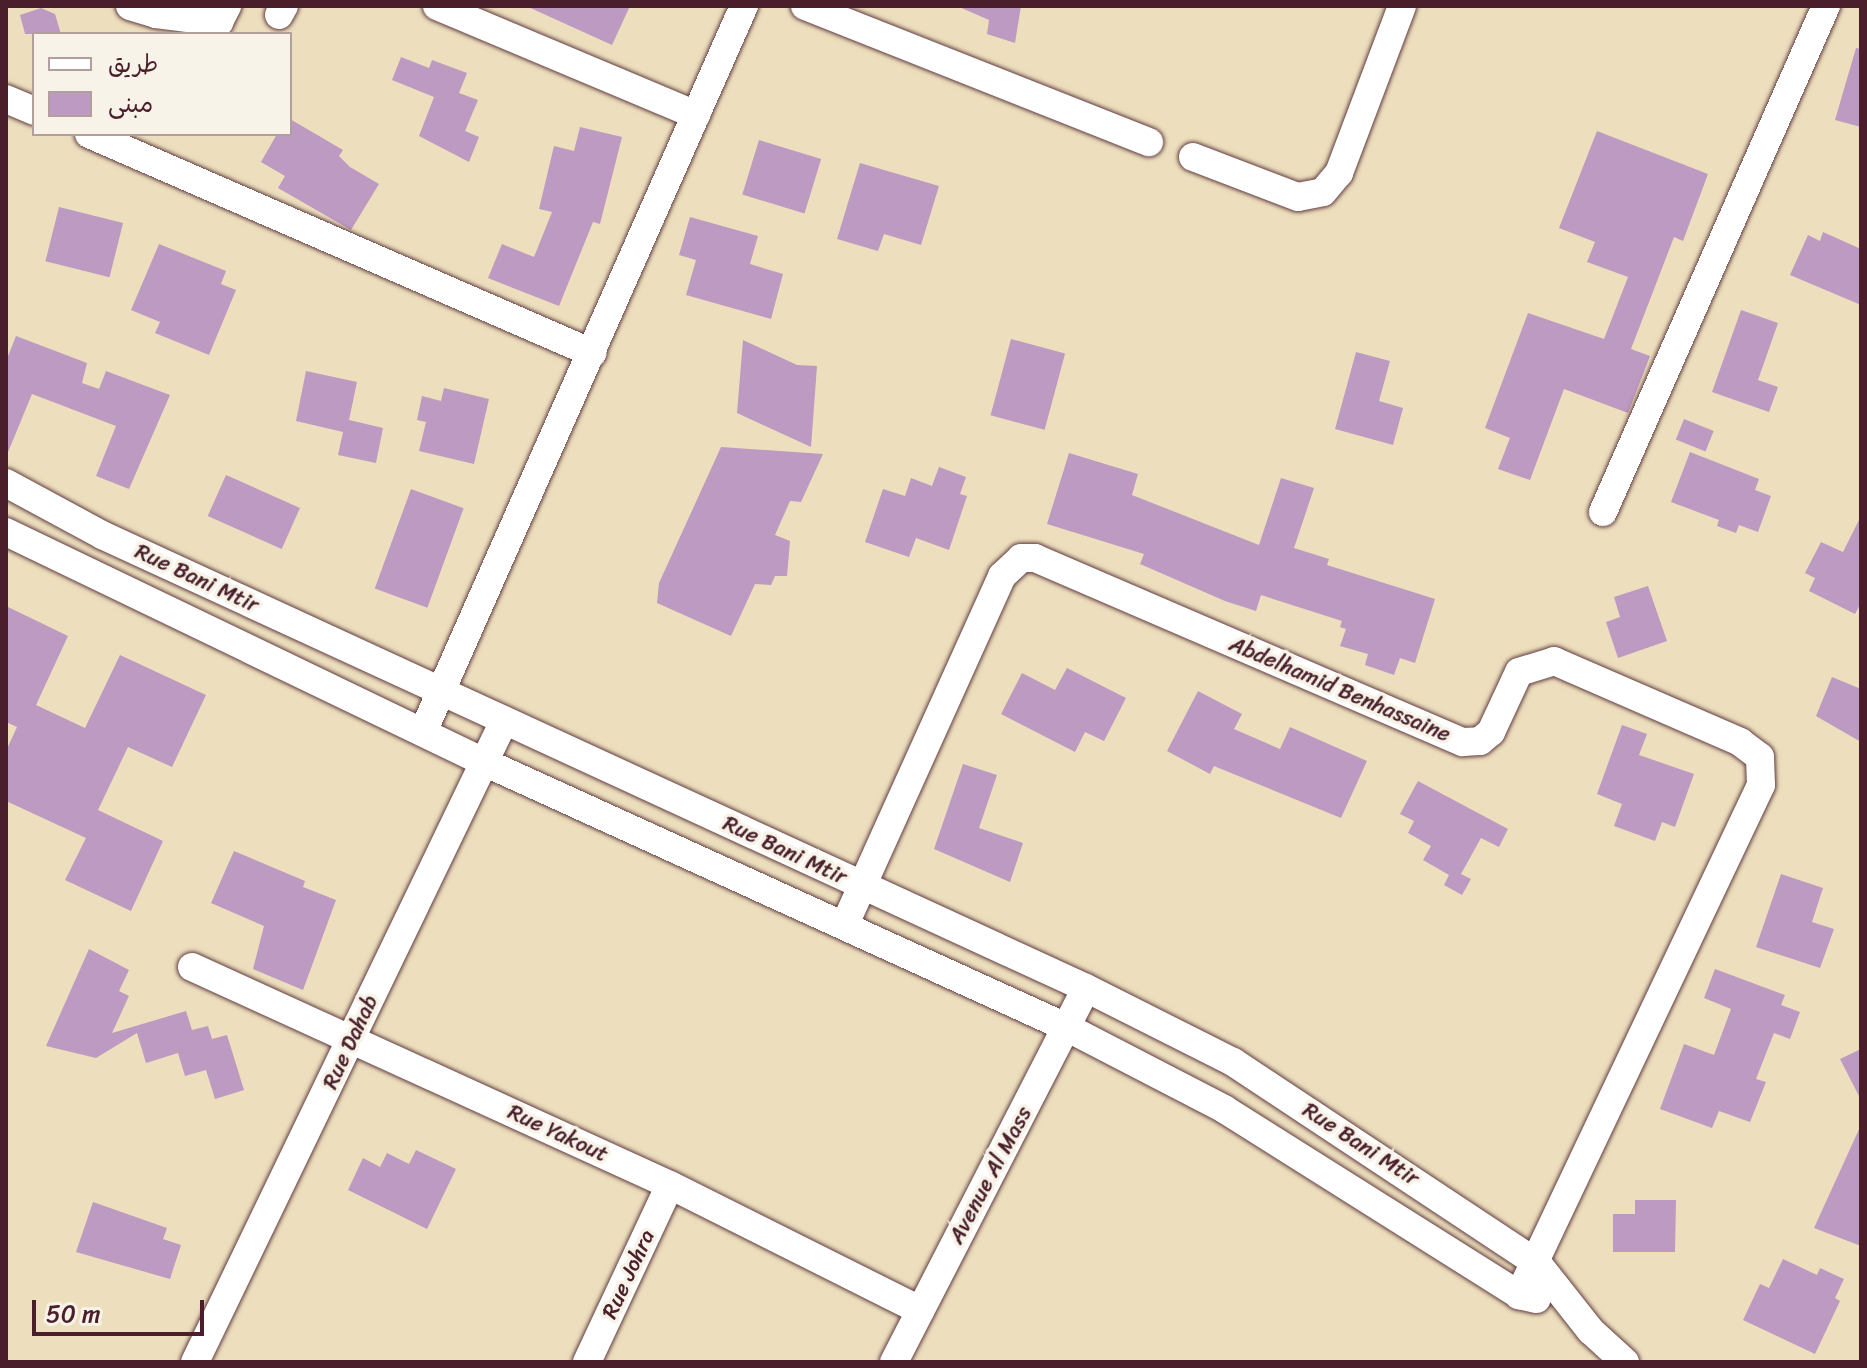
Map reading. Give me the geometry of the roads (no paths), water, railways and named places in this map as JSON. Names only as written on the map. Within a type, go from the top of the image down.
[{"type":"street","points":[[149,9],[219,22],[227,6]]},
{"type":"street","points":[[437,6],[696,115]]},
{"type":"street","points":[[423,732],[744,6]]},
{"type":"street","points":[[805,6],[1149,142]]},
{"type":"street","points":[[1193,157],[1298,197],[1323,192],[1339,173],[1402,6]]},
{"type":"street","points":[[1603,512],[1826,6]]},
{"type":"street","points":[[6,99],[32,110]]},
{"type":"street","points":[[94,136],[592,353]]},
{"type":"street","name":"Rue Bani Mtir","points":[[6,483],[102,535],[1086,988],[1233,1062],[1538,1264],[1569,1305],[1625,1362]]},
{"type":"street","name":"Rue Bani Mtir","points":[[6,532],[484,762],[1068,1028],[1224,1109],[1519,1295]]},
{"type":"street","name":"Abdelhamid Benhassaine","points":[[845,924],[865,886],[1002,576],[1021,558],[1035,558],[1463,742],[1480,741],[1491,732],[1519,672],[1554,661],[1752,749],[1763,767],[1761,785],[1538,1264],[1519,1295]]},
{"type":"street","name":"Rue Dahab","points":[[195,1362],[504,721]]},
{"type":"street","name":"Rue Yakout","points":[[192,967],[670,1185],[920,1310]]},
{"type":"street","name":"Avenue Al Mass","points":[[894,1362],[1086,988]]},
{"type":"street","name":"Rue Johra","points":[[587,1362],[670,1185]]},
{"type":"street","points":[[1519,1295],[1569,1305]]}]
